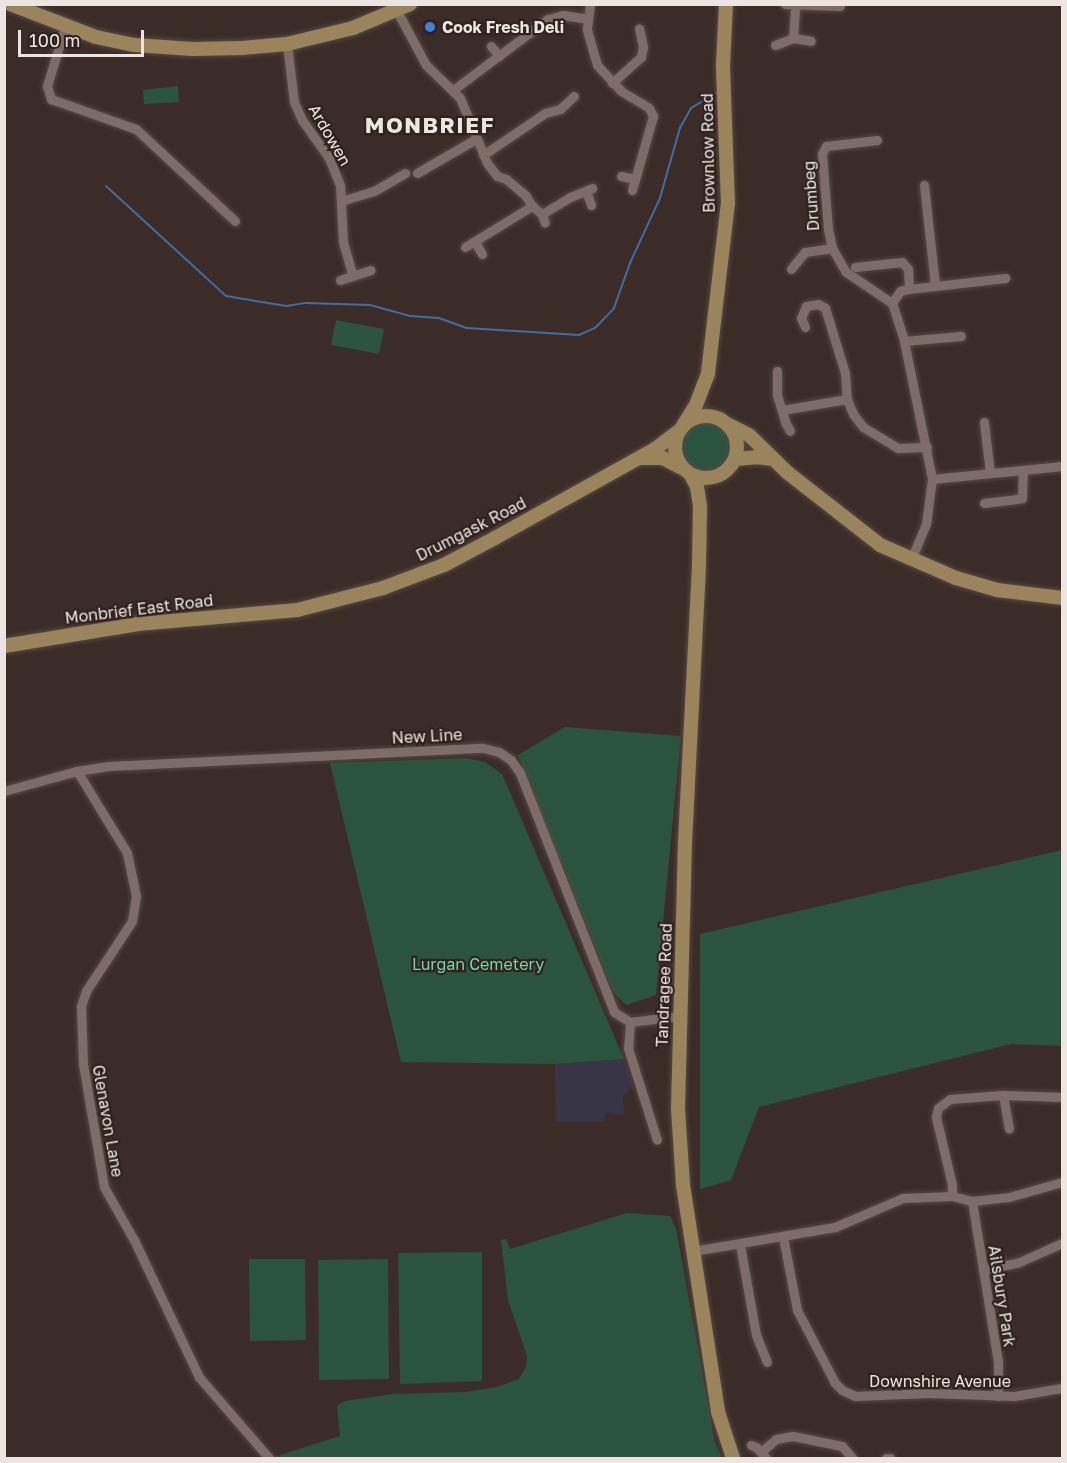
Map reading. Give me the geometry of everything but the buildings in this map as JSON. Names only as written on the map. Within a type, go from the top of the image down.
[{"type":"street","points":[[10,4],[65,27],[134,45],[212,49],[287,44],[353,28],[410,4]]},
{"type":"street","points":[[590,4],[587,19],[590,45],[597,65],[612,82],[649,108],[653,116],[632,190]]},
{"type":"street","name":"Brownlow Road","points":[[721,421],[707,396],[728,204],[724,102],[726,4]]},
{"type":"street","points":[[785,4],[795,7],[841,8]]},
{"type":"street","points":[[793,38],[795,7]]},
{"type":"street","points":[[397,11],[426,65],[453,90],[466,109],[483,155],[497,176],[517,187],[544,218],[589,189],[591,205]]},
{"type":"street","points":[[453,90],[548,19],[563,15],[587,19]]},
{"type":"street","points":[[65,27],[47,86],[51,99],[136,129],[235,221]]},
{"type":"street","points":[[612,82],[641,57],[643,47],[639,27]]},
{"type":"street","points":[[775,45],[793,38],[811,41]]},
{"type":"street","name":"Ardowen","points":[[287,44],[294,102],[302,120],[330,158],[340,185],[343,242],[353,276]]},
{"type":"street","points":[[490,46],[499,56]]},
{"type":"street","points":[[483,155],[545,113],[560,109],[574,96]]},
{"type":"street","points":[[417,173],[476,139]]},
{"type":"street","name":"Drumbeg","points":[[876,140],[826,146],[822,153],[832,248],[846,272],[892,303]]},
{"type":"street","points":[[341,201],[375,191],[401,176],[403,189]]},
{"type":"street","points":[[621,176],[635,179]]},
{"type":"street","points":[[924,185],[935,285]]},
{"type":"street","points":[[465,247],[532,206]]},
{"type":"street","points":[[475,242],[482,254]]},
{"type":"street","points":[[791,269],[805,252],[832,248]]},
{"type":"street","points":[[855,267],[902,262],[908,269],[909,289]]},
{"type":"street","points":[[340,280],[370,270]]},
{"type":"street","points":[[911,560],[926,524],[932,479],[904,341],[892,303],[900,291],[909,289],[1005,278]]},
{"type":"street","points":[[805,327],[801,318],[806,306],[818,304],[825,308],[845,374],[847,399],[853,414],[863,427],[881,440],[898,448],[927,447]]},
{"type":"street","points":[[904,341],[961,336]]},
{"type":"street","points":[[777,370],[775,385],[790,431]]},
{"type":"street","name":"Brownlow Road","points":[[682,427],[696,405],[708,373]]},
{"type":"street","points":[[782,410],[847,399]]},
{"type":"street","points":[[688,472],[675,453],[675,443],[682,427],[699,417],[721,421],[749,435],[773,459],[858,531],[911,560],[956,578],[997,590],[1062,598]]},
{"type":"street","points":[[634,461],[644,458],[663,458],[700,478],[717,476],[724,472],[735,459],[735,436],[721,421]]},
{"type":"street","points":[[984,422],[990,473]]},
{"type":"street","name":"Drumgask Road","points":[[279,612],[297,610],[383,588],[444,565],[634,461],[682,427]]},
{"type":"street","points":[[735,459],[756,457],[773,459]]},
{"type":"street","points":[[932,479],[1062,466]]},
{"type":"street","points":[[984,503],[1022,498],[1023,470]]},
{"type":"street","name":"Tandragee Road","points":[[688,472],[697,487],[700,507],[679,1017],[681,1171],[718,1412],[733,1458]]},
{"type":"street","name":"Tandragee Road","points":[[700,507],[717,476]]},
{"type":"street","name":"Monbrief East Road","points":[[4,646],[138,624],[279,612]]},
{"type":"street","name":"New Line","points":[[4,791],[77,771],[109,766],[483,748],[499,752],[511,760],[520,773],[614,1012],[630,1022]]},
{"type":"street","name":"Glenavon Lane","points":[[77,771],[127,854],[136,896],[132,921],[86,991],[81,1006],[83,1064],[104,1187],[134,1240],[199,1377],[269,1458]]},
{"type":"street","points":[[657,1140],[628,1048],[630,1022],[679,1017]]},
{"type":"street","points":[[1003,1095],[1008,1128]]},
{"type":"street","points":[[952,1196],[952,1185],[936,1117],[938,1108],[950,1099],[1003,1095],[1062,1097]]},
{"type":"street","points":[[693,1251],[740,1245],[835,1227],[903,1198],[952,1196],[972,1201],[1009,1197],[1062,1182]]},
{"type":"street","name":"Ailsbury Park","points":[[972,1201],[998,1361],[998,1396]]},
{"type":"street","name":"Downshire Avenue","points":[[783,1237],[797,1310],[842,1390],[855,1396],[929,1393],[998,1396],[1062,1388]]},
{"type":"street","points":[[983,1270],[1017,1263],[1062,1242]]},
{"type":"street","points":[[740,1245],[756,1335],[764,1359],[752,1359]]},
{"type":"street","points":[[751,1445],[763,1455],[777,1439],[793,1436],[842,1446],[852,1458]]},
{"type":"shaded area","points":[[624,1059],[633,1086],[623,1097],[624,1115],[605,1113],[604,1122],[556,1122],[555,1064]]},
{"type":"green space","points":[[178,86],[179,102],[144,104],[143,90]]},
{"type":"green space","points":[[336,320],[384,329],[379,354],[331,345]]},
{"type":"green space","points":[[700,421],[710,421],[723,428],[730,441],[730,451],[723,464],[710,471],[700,471],[691,467],[684,460],[680,451],[680,441],[684,432],[691,425]]},
{"type":"green space","points":[[565,727],[681,736],[656,995],[626,1005],[613,992],[518,755]]},
{"type":"green space","name":"Lurgan Cemetery","points":[[467,758],[485,762],[502,774],[624,1059],[555,1064],[401,1062],[330,763]]},
{"type":"green space","points":[[1062,850],[1062,1046],[1011,1044],[759,1107],[731,1180],[700,1189],[700,934]]},
{"type":"green space","points":[[627,1213],[670,1216],[676,1228],[715,1442],[722,1458],[274,1457],[340,1436],[337,1406],[345,1401],[392,1394],[466,1392],[497,1387],[519,1379],[526,1367],[527,1356],[508,1300],[501,1240],[506,1239],[510,1249]]},
{"type":"green space","points":[[482,1252],[482,1381],[400,1384],[398,1253]]},
{"type":"green space","points":[[249,1259],[305,1259],[306,1340],[250,1341]]},
{"type":"green space","points":[[388,1259],[389,1379],[319,1380],[318,1260]]},
{"type":"waterway","points":[[106,186],[226,296],[286,306],[306,303],[370,305],[410,316],[439,318],[467,328],[579,335],[595,328],[614,308],[630,263],[660,198],[680,128],[691,108],[718,92]]},
{"type":"place","name":"Cook Fresh Deli","points":[[430,27]]},
{"type":"district","name":"MONBRIEF","points":[[430,125]]}]
